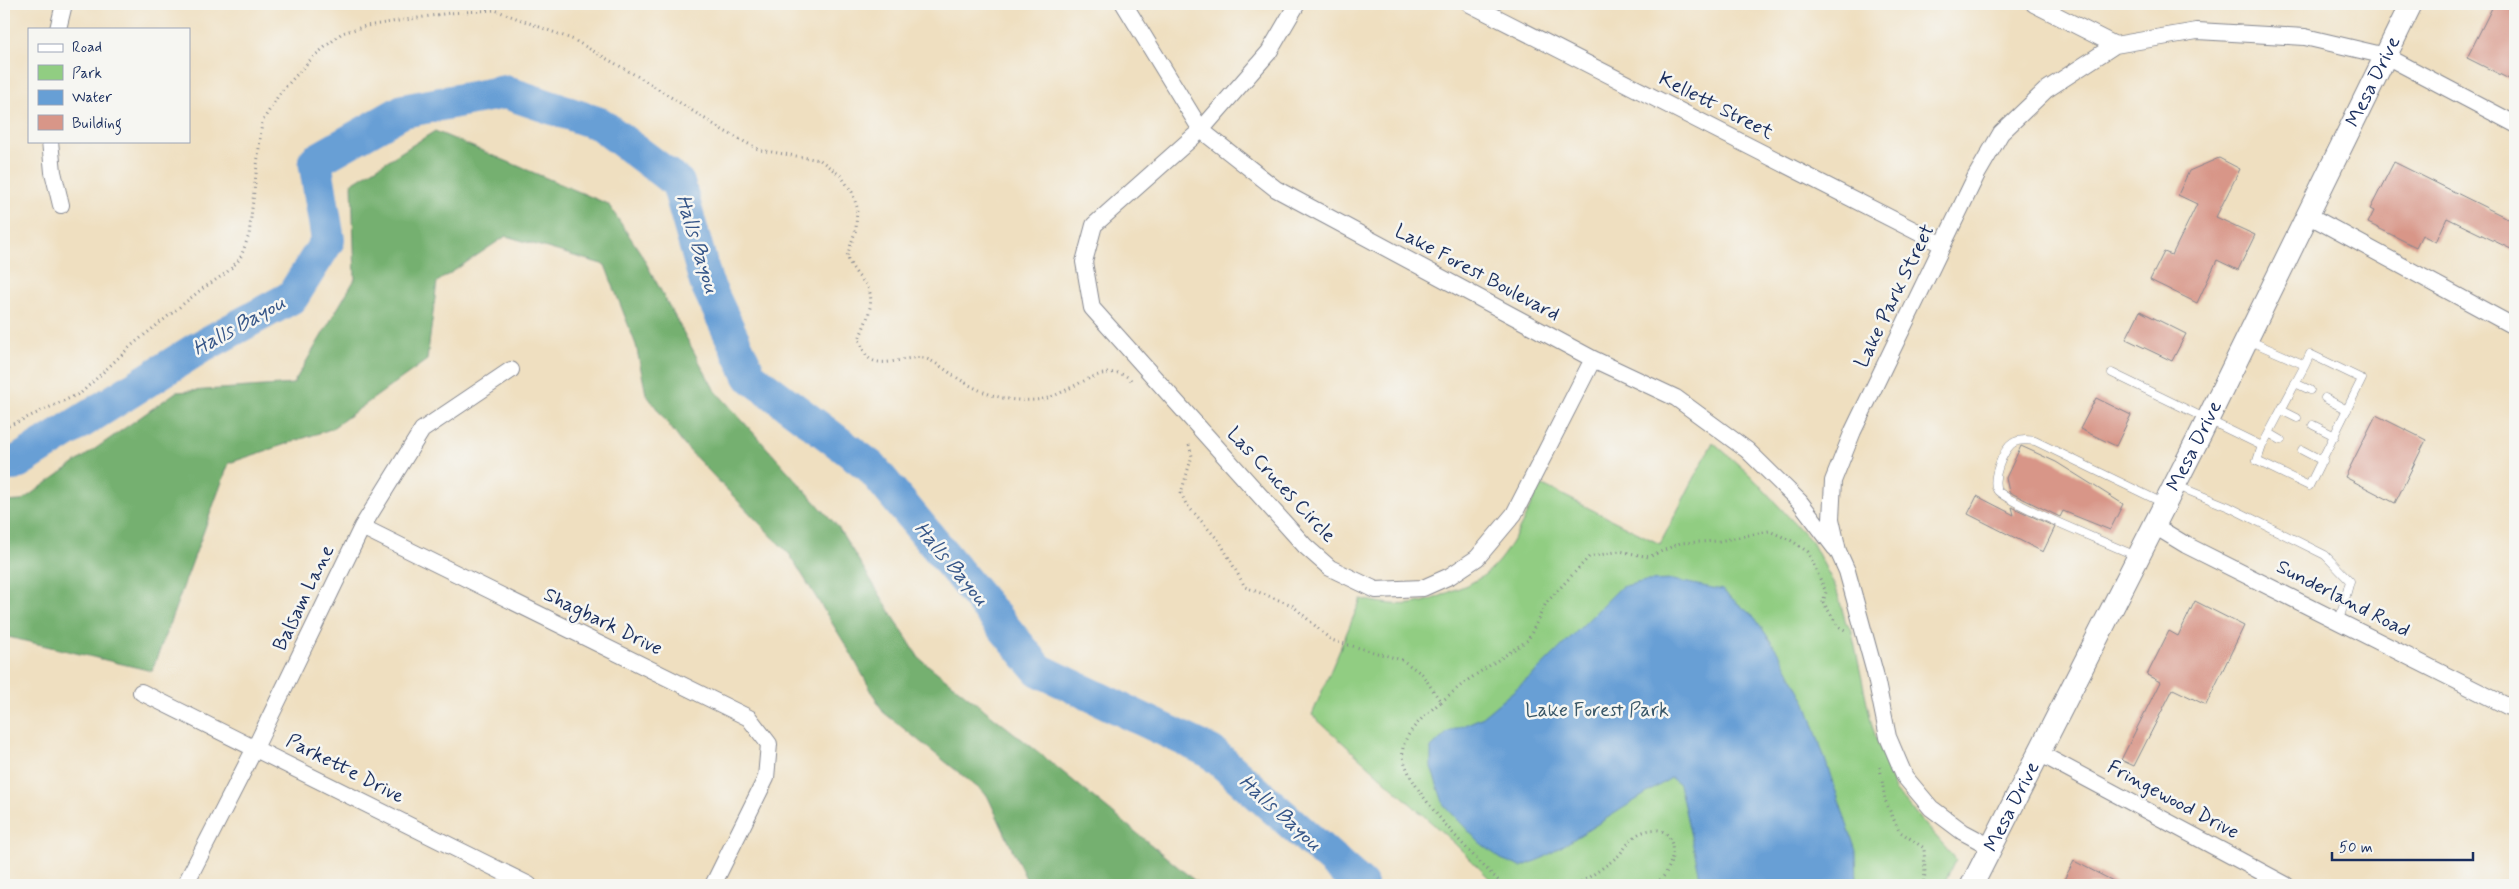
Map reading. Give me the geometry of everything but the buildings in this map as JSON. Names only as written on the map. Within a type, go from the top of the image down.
[{"type":"main road","name":"Mesa Drive","points":[[1972,885],[2207,420],[2411,4]]},
{"type":"street","points":[[58,28],[64,4]]},
{"type":"street","name":"Lake Forest Boulevard","points":[[1124,4],[1202,130],[1276,189],[1593,359],[1676,398],[1748,450],[1800,502],[1838,551]]},
{"type":"street","name":"Las Cruces Circle","points":[[1297,4],[1269,52],[1202,130],[1094,225],[1084,262],[1092,308],[1305,546],[1330,568],[1376,590],[1424,588],[1450,576],[1477,558],[1514,514],[1593,359]]},
{"type":"street","name":"Kellett Street","points":[[1470,4],[1943,245]]},
{"type":"street","points":[[2034,4],[2115,46]]},
{"type":"street","name":"Lake Park Street","points":[[1991,847],[1963,832],[1931,808],[1905,777],[1888,737],[1875,672],[1847,571],[1838,551],[1831,519],[1834,481],[1853,431],[1976,176],[2002,133],[2046,90],[2115,46],[2197,31],[2305,37],[2386,56],[2515,124]]},
{"type":"street","points":[[50,142],[53,172],[61,205]]},
{"type":"street","points":[[2308,215],[2515,327]]},
{"type":"street","name":"Balsam Lane","points":[[185,885],[255,748],[362,527],[422,430],[511,370]]},
{"type":"street","name":"Sunderland Road","points":[[2153,526],[2186,545],[2339,620],[2515,710]]},
{"type":"street","name":"Shagbark Drive","points":[[362,527],[749,718],[770,744],[766,778],[713,885]]},
{"type":"street","name":"Parkette Drive","points":[[141,692],[529,885]]},
{"type":"street","name":"Fringewood Drive","points":[[2039,753],[2286,885]]},
{"type":"lane","points":[[2246,340],[2304,365]]},
{"type":"lane","points":[[2310,354],[2362,379],[2309,486],[2257,461],[2262,446],[2304,365],[2310,354]]},
{"type":"lane","points":[[2112,373],[2262,446]]},
{"type":"lane","points":[[2295,383],[2310,390]]},
{"type":"lane","points":[[2325,398],[2347,410]]},
{"type":"lane","points":[[2281,410],[2297,418]]},
{"type":"lane","points":[[2313,426],[2335,436]]},
{"type":"lane","points":[[2269,433],[2281,440]]},
{"type":"lane","points":[[2138,556],[2037,513],[2004,496],[1997,490],[1995,484],[1996,475],[2008,447],[2014,442],[2035,441],[2169,494],[2229,506],[2326,555],[2350,581],[2339,620]]},
{"type":"lane","points":[[2302,450],[2323,461]]},
{"type":"path","points":[[4,428],[81,393],[132,345],[202,289],[226,273],[240,259],[249,235],[262,122],[280,93],[313,56],[342,33],[366,26],[450,13],[495,10],[574,40],[644,80],[724,131],[760,150],[820,160],[841,176],[852,192],[857,206],[856,229],[847,256],[860,280],[866,283],[871,301],[868,318],[859,339],[863,350],[870,359],[881,362],[926,358],[979,391],[1003,399],[1022,401],[1063,394],[1102,373],[1128,377],[1134,383]]},
{"type":"path","points":[[1184,439],[1190,446],[1192,456],[1181,493],[1186,504],[1220,542],[1245,587],[1292,606],[1331,640],[1402,660],[1422,674],[1441,702]]},
{"type":"path","points":[[1503,885],[1477,859],[1419,792],[1402,755],[1408,735],[1441,702],[1465,682],[1528,640],[1546,603],[1589,557],[1620,551],[1649,557],[1680,543],[1719,541],[1769,531],[1792,541],[1808,552],[1826,592],[1823,602],[1838,626],[1847,631]]},
{"type":"path","points":[[1879,763],[1885,800],[1899,831],[1924,848],[1925,874],[1923,885]]},
{"type":"path","points":[[1577,885],[1619,854],[1630,841],[1643,832],[1658,830],[1667,834],[1674,844],[1672,858],[1666,873],[1653,885]]},
{"type":"green space","points":[[435,131],[608,204],[640,252],[714,389],[838,527],[919,658],[1042,755],[1200,885],[1029,885],[987,795],[883,712],[850,652],[790,555],[683,444],[646,394],[636,345],[605,265],[506,236],[437,282],[427,360],[331,429],[229,463],[152,671],[4,636],[4,502],[21,501],[176,392],[293,384],[355,279],[352,183]]},
{"type":"green space","name":"Lake Forest Park","points":[[1713,442],[1750,475],[1812,542],[1836,588],[1846,623],[1851,628],[1872,726],[1895,790],[1956,859],[1943,885],[1496,885],[1453,842],[1312,715],[1361,599],[1387,604],[1418,603],[1441,596],[1478,579],[1489,571],[1507,549],[1541,484],[1660,544]]},
{"type":"water","points":[[1673,580],[1722,590],[1755,618],[1782,658],[1806,703],[1856,851],[1857,885],[1702,885],[1679,784],[1671,778],[1545,857],[1521,867],[1501,859],[1479,842],[1444,805],[1431,767],[1431,748],[1448,732],[1481,718],[1536,672],[1621,587],[1645,581]]},
{"type":"waterway","name":"Halls Bayou","points":[[4,464],[14,464],[197,349],[292,297],[328,240],[315,161],[403,111],[505,92],[600,124],[678,183],[706,282],[750,376],[871,467],[1039,670],[1211,752],[1361,885]]}]
